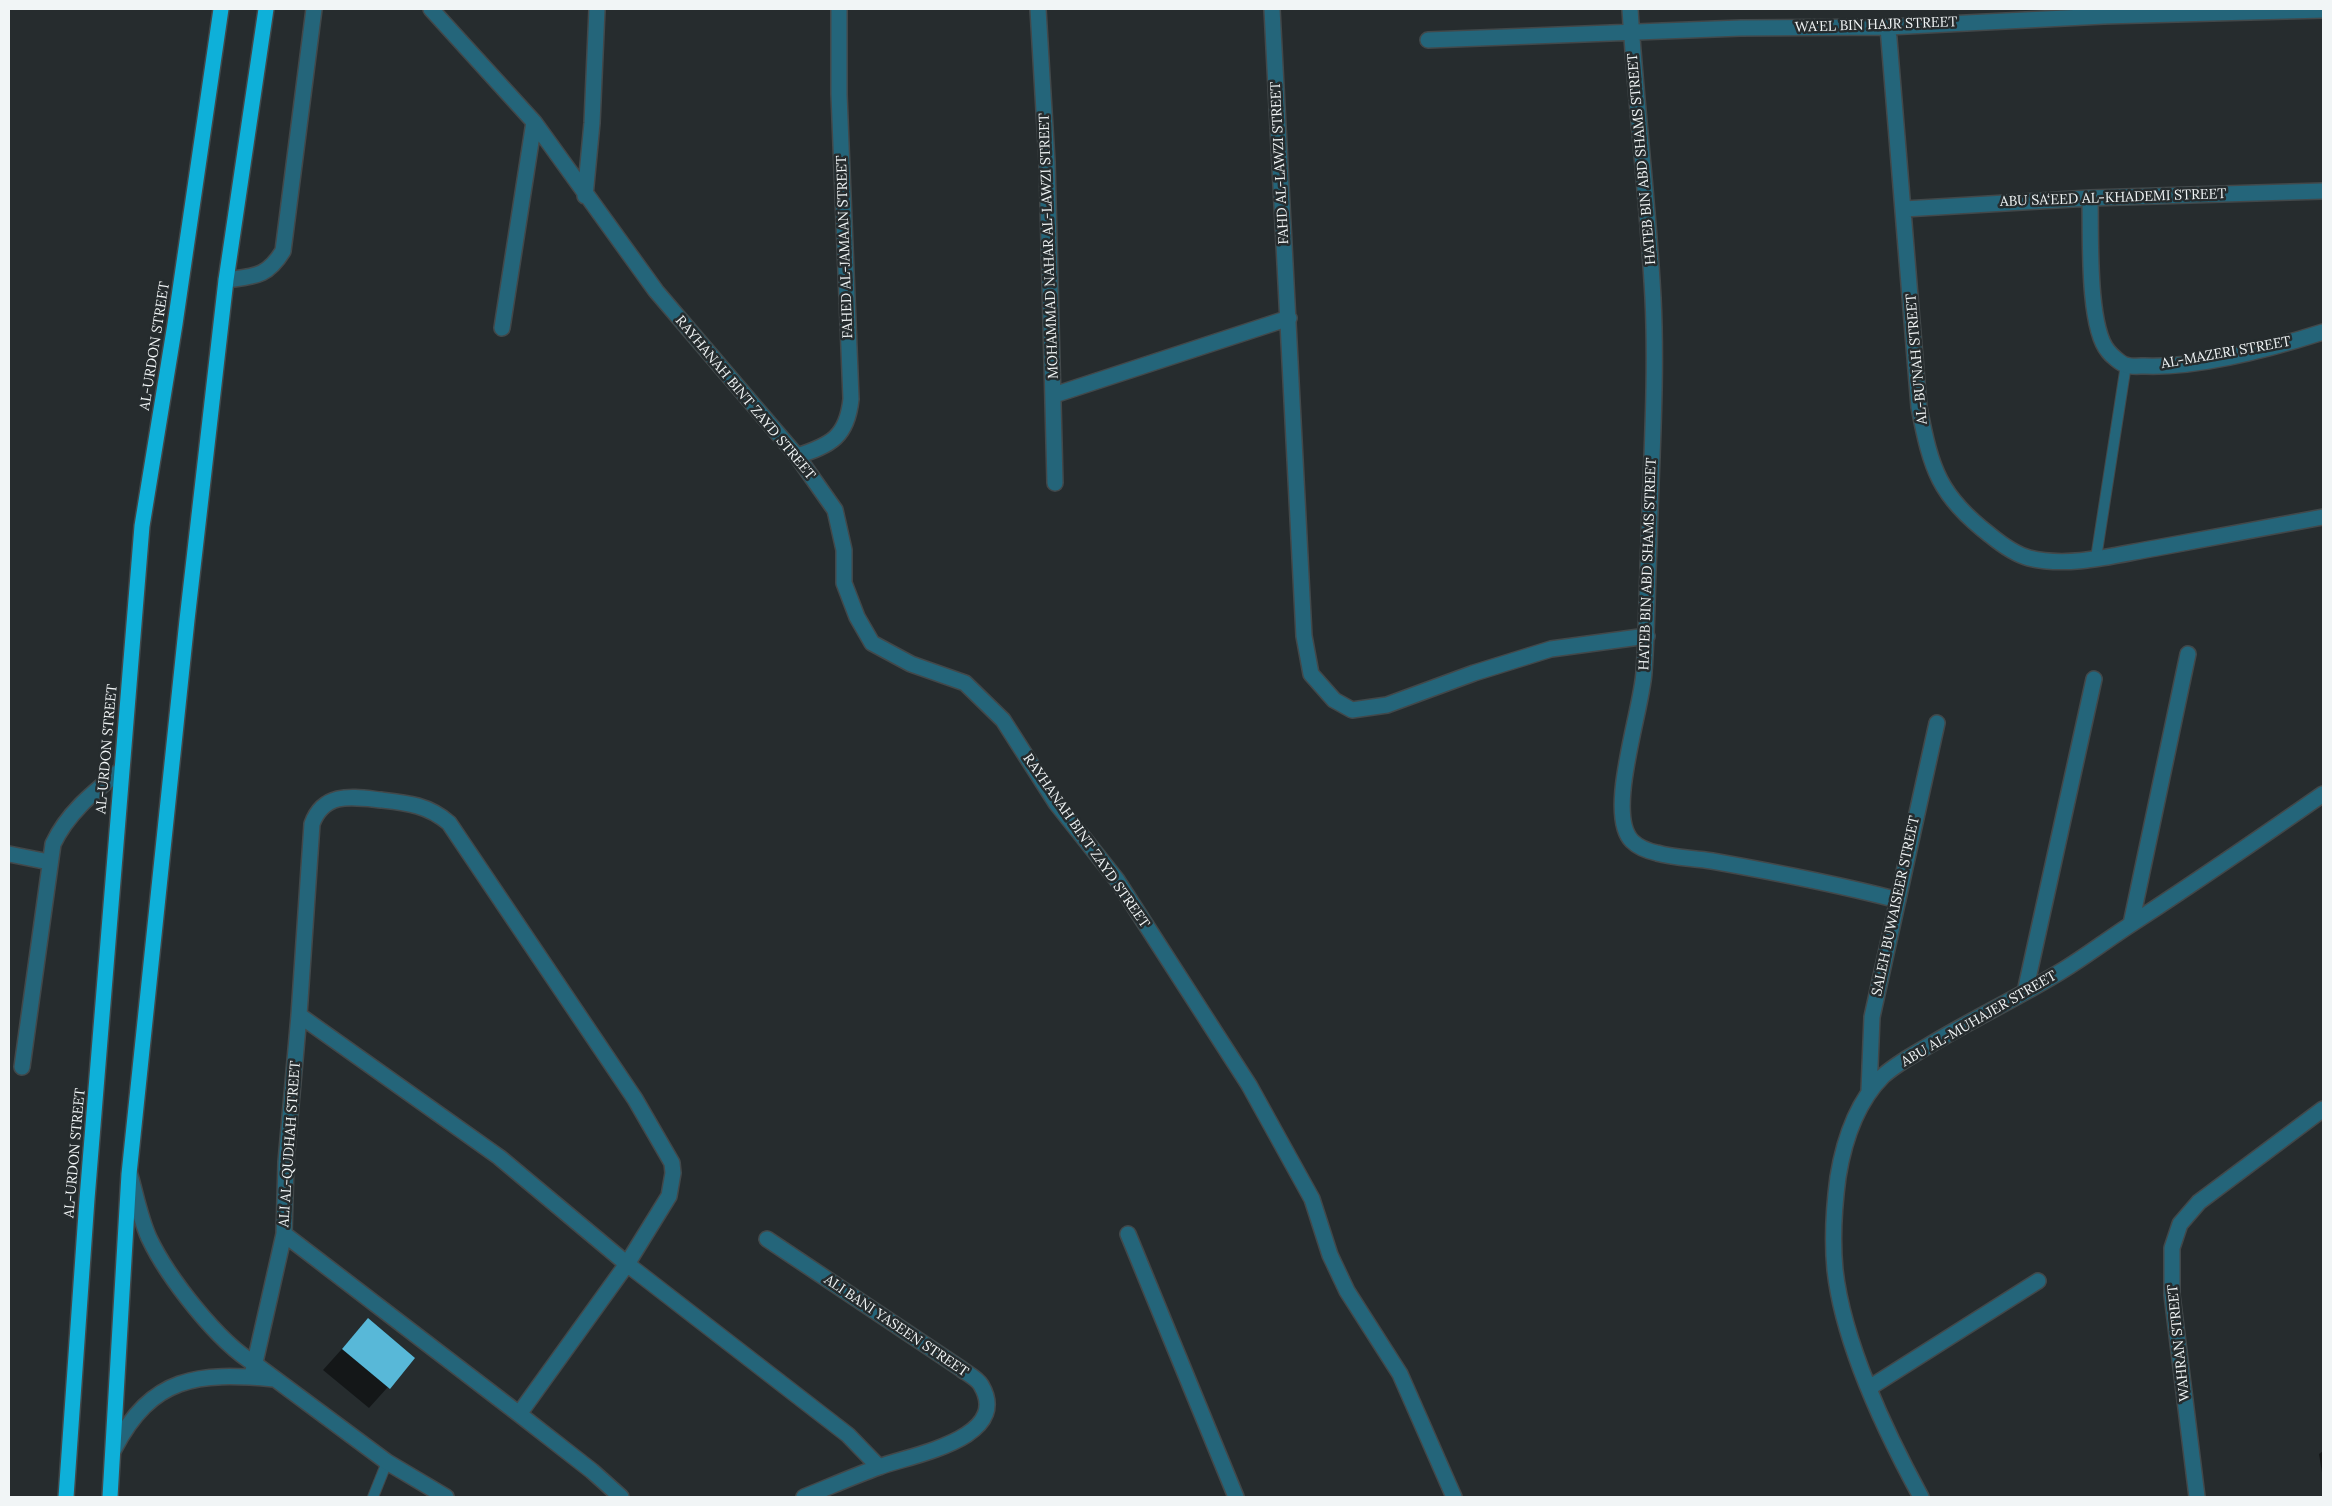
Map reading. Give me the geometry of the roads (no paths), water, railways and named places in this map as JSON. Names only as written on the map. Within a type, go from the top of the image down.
[{"type":"highway","name":"AL-URDON STREET","points":[[66,1497],[121,770],[142,526],[175,324],[221,9]]},
{"type":"highway","points":[[110,1497],[130,1174],[186,620],[226,280],[266,9]]},
{"type":"street","points":[[226,280],[257,276],[267,271],[275,264],[283,251],[288,230],[314,9]]},
{"type":"street","name":"RAYHANAH BINT ZAYD STREET","points":[[431,9],[534,122],[585,196],[656,291],[797,456],[835,510],[844,550],[844,583],[856,617],[872,643],[911,664],[965,683],[1003,720],[1056,803],[1117,880],[1249,1085],[1312,1199],[1330,1255],[1347,1291],[1400,1374],[1454,1497]]},
{"type":"street","points":[[585,196],[592,123],[597,9]]},
{"type":"street","name":"FAHED AL-JAMAAN STREET","points":[[797,456],[831,443],[846,422],[851,399],[839,104],[839,9]]},
{"type":"street","name":"MOHAMMAD NAHAR AL-LAWZI STREET","points":[[1038,9],[1047,162],[1055,482]]},
{"type":"street","name":"FAHD AL-LAWZI STREET","points":[[1272,9],[1304,636],[1310,674],[1334,700],[1352,710],[1387,705],[1474,673],[1551,649],[1647,636]]},
{"type":"street","name":"HATEB BIN ABD SHAMS STREET","points":[[1630,9],[1653,302],[1653,459],[1647,636],[1643,690],[1622,791],[1621,810],[1624,828],[1631,840],[1641,847],[1657,853],[1851,888],[1898,900]]},
{"type":"street","name":"WA'EL BIN HAJR STREET","points":[[1428,40],[1632,34],[1741,28],[1888,27],[2104,16],[2323,10]]},
{"type":"street","name":"AL-BU'NAH STREET","points":[[1888,27],[1919,408],[1929,458],[1941,484],[1954,504],[2007,548],[2028,558],[2053,561],[2096,558],[2323,518]]},
{"type":"street","points":[[502,328],[534,122]]},
{"type":"street","name":"ABU SA‘EED AL-KHADEMI STREET","points":[[1904,209],[2090,198],[2323,191]]},
{"type":"street","points":[[2090,198],[2092,273],[2099,333],[2108,352],[2126,365]]},
{"type":"street","points":[[1054,395],[1288,318]]},
{"type":"street","name":"AL-MAZERI STREET","points":[[2126,365],[2164,367],[2285,344],[2323,332]]},
{"type":"street","points":[[2131,924],[2188,654]]},
{"type":"street","points":[[2025,992],[2094,679]]},
{"type":"street","name":"SALEH BUWAISEER STREET","points":[[1869,1091],[1872,1017],[1936,723]]},
{"type":"street","points":[[22,1067],[53,844],[61,827],[73,812],[121,770]]},
{"type":"street","name":"ABU AL-MUHAJER STREET","points":[[1921,1497],[1884,1424],[1869,1388],[1844,1317],[1835,1270],[1833,1223],[1842,1154],[1856,1114],[1869,1091],[1886,1074],[1902,1062],[1946,1035],[2061,972],[2223,865],[2323,794]]},
{"type":"street","name":"ALI AL-QUDHAH STREET","points":[[621,1497],[592,1471],[520,1414],[284,1234],[286,1162],[299,1015],[312,824],[316,814],[333,800],[347,796],[414,804],[432,810],[449,823],[635,1099],[667,1152],[673,1173],[669,1196],[627,1264]]},
{"type":"street","points":[[9,854],[49,862]]},
{"type":"street","points":[[299,1015],[498,1157],[627,1264],[848,1435],[879,1467]]},
{"type":"street","name":"WAHRAN STREET","points":[[2196,1497],[2172,1294],[2172,1248],[2180,1224],[2199,1202],[2323,1109]]},
{"type":"street","points":[[130,1174],[150,1238],[169,1271],[207,1320],[253,1370],[274,1379],[387,1462],[446,1497]]},
{"type":"street","points":[[253,1370],[284,1234]]},
{"type":"street","points":[[1128,1234],[1236,1497]]},
{"type":"street","name":"ALI BANI YASEEN STREET","points":[[767,1239],[980,1384],[985,1396],[987,1410],[980,1424],[966,1436],[940,1448],[879,1467],[804,1497]]},
{"type":"street","points":[[520,1414],[627,1264]]},
{"type":"street","points":[[1869,1388],[2038,1281]]},
{"type":"street","points":[[114,1449],[127,1424],[151,1398],[176,1383],[253,1370]]},
{"type":"lane","points":[[2323,10],[2323,20]]},
{"type":"lane","points":[[2096,558],[2126,365]]},
{"type":"lane","points":[[373,1497],[387,1462]]}]
